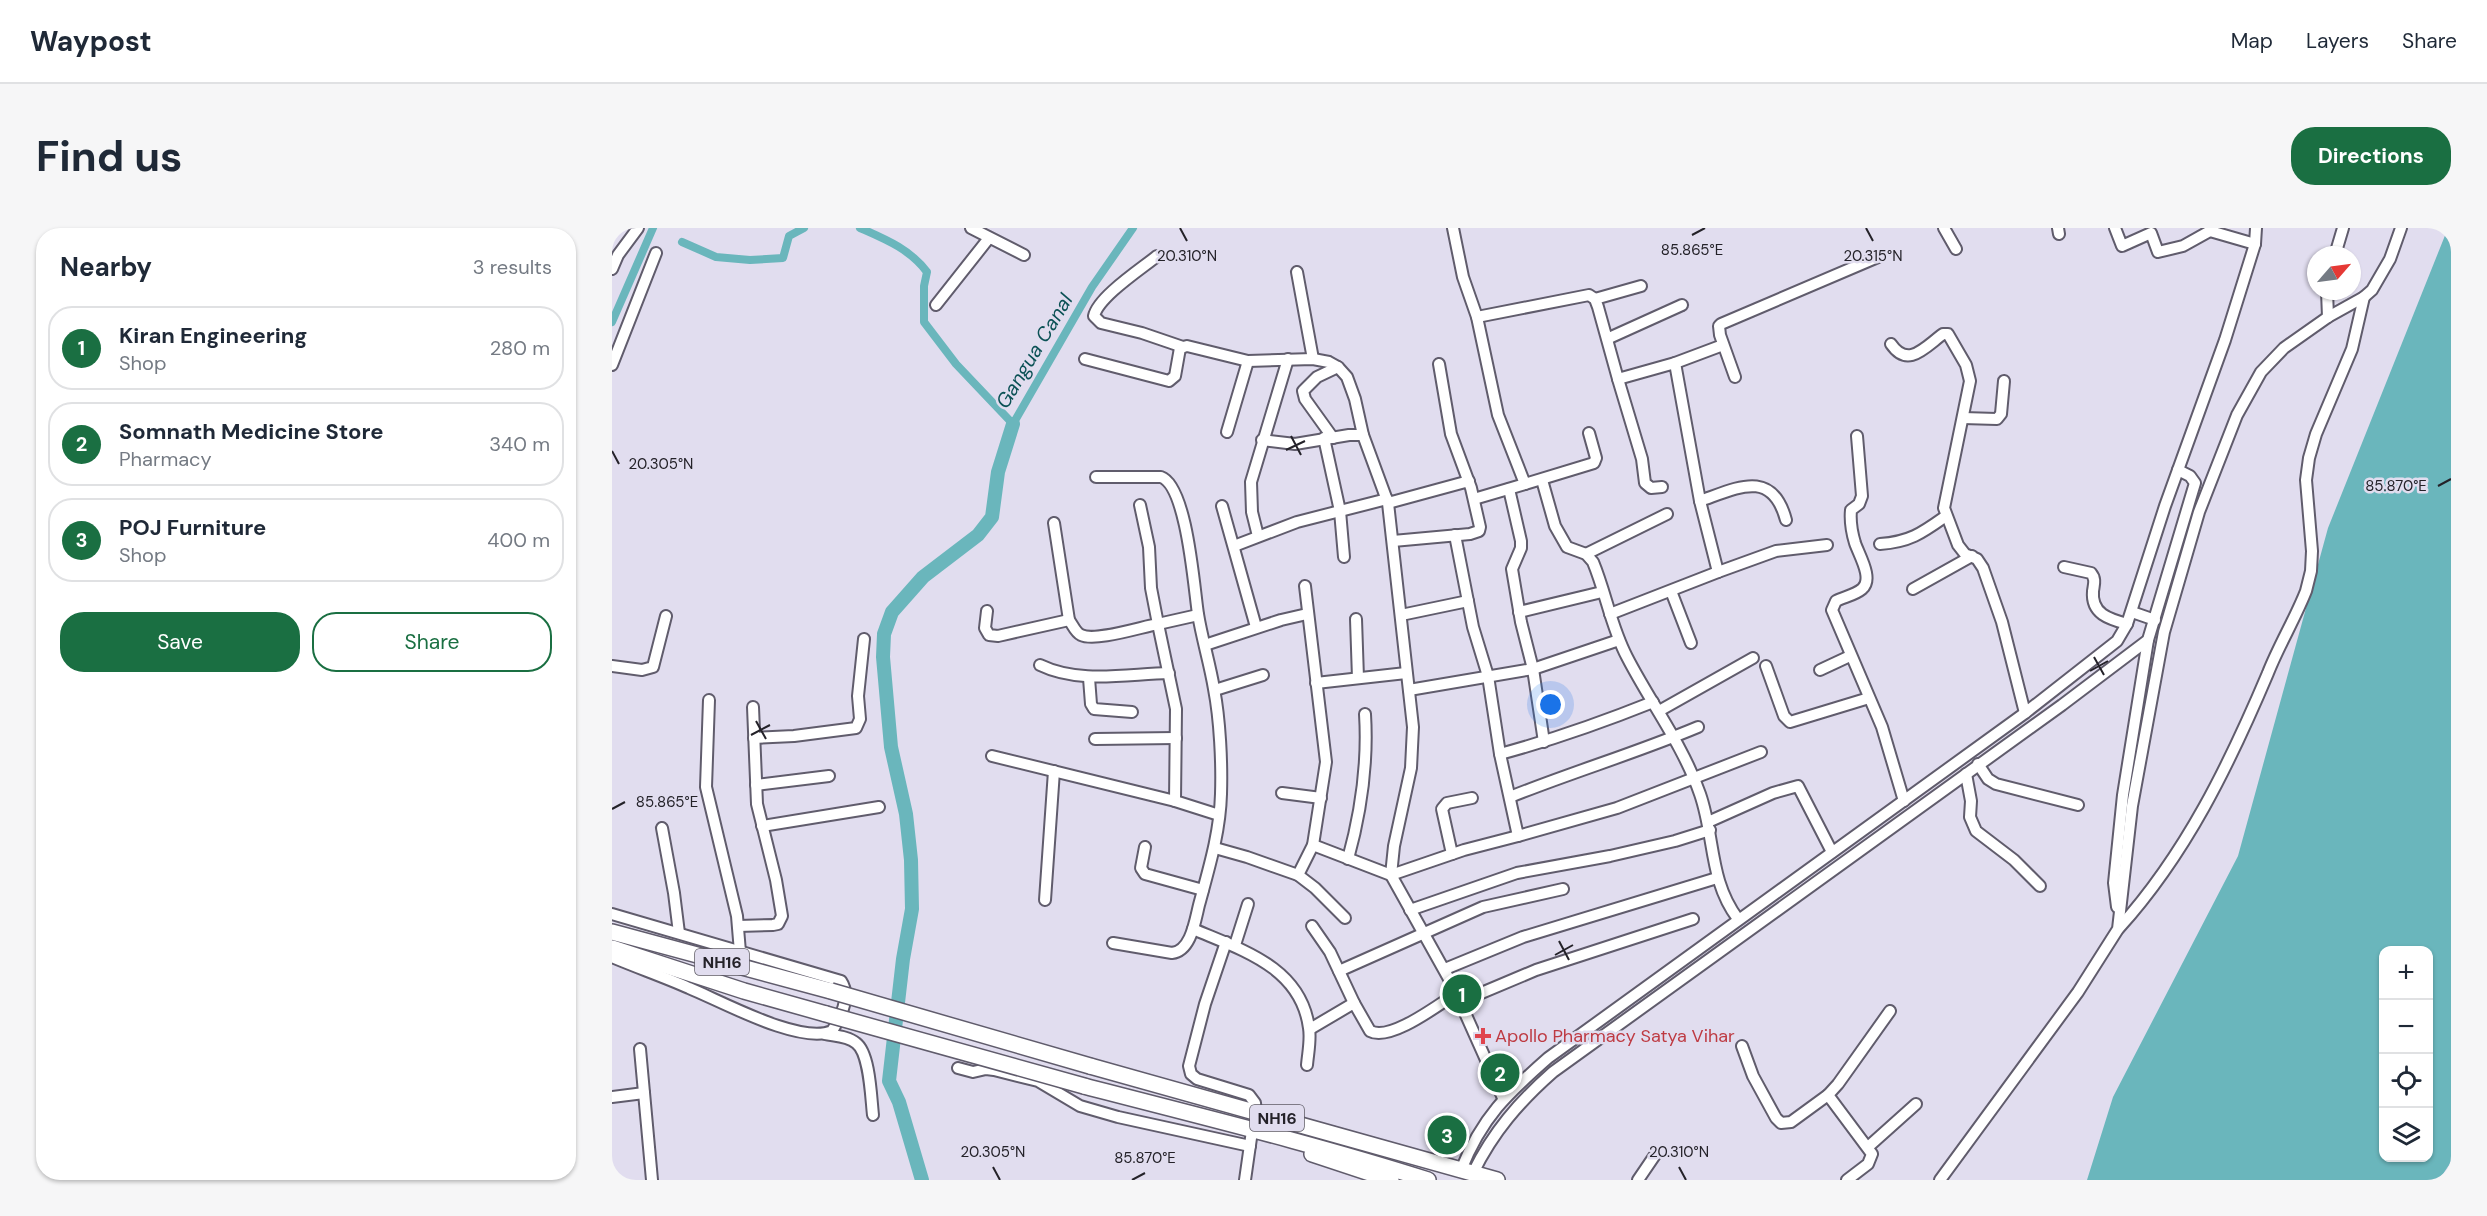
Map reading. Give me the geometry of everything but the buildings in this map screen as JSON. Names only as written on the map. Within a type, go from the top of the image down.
[{"type":"highway","name":"NH16","points":[[612,932],[831,991],[1090,1066],[1251,1103],[1497,1180]]},
{"type":"highway","name":"NH16","points":[[612,948],[744,991],[1084,1086],[1247,1139],[1287,1139],[1310,1144],[1428,1180]]},
{"type":"highway","points":[[1287,1139],[1299,1149],[1311,1154],[1389,1180]]},
{"type":"street","points":[[612,269],[618,255],[638,228]]},
{"type":"street","points":[[971,228],[1024,255]]},
{"type":"street","points":[[1453,228],[1463,277],[1477,316],[1498,415],[1525,484]]},
{"type":"street","points":[[1944,228],[1956,249]]},
{"type":"street","points":[[2115,228],[2122,246],[2151,233],[2158,252],[2183,246],[2210,231],[2255,244]]},
{"type":"street","points":[[1467,1171],[1468,1151],[1485,1123],[1503,1098],[1548,1058],[1939,776],[2107,651],[2117,641],[2132,612],[2183,473],[2255,244],[2256,228]]},
{"type":"street","points":[[2338,246],[2343,228]]},
{"type":"street","points":[[1940,1180],[2059,1019],[2113,940],[2119,925],[2132,806],[2164,632],[2199,512],[2230,431],[2261,372],[2284,348],[2372,290],[2390,258],[2401,228]]},
{"type":"street","points":[[936,305],[988,238]]},
{"type":"street","points":[[612,365],[656,253]]},
{"type":"street","points":[[1157,256],[1098,307],[1094,316],[1101,323],[1248,361],[1313,359],[1338,367],[1347,377],[1355,399],[1363,435],[1388,501],[1413,727],[1411,768],[1391,875],[1459,998],[1503,1098]]},
{"type":"street","points":[[1735,377],[1723,345],[1719,326],[1725,321],[1878,257]]},
{"type":"street","points":[[1298,272],[1313,359]]},
{"type":"street","points":[[1477,316],[1585,295],[1595,299],[1641,286]]},
{"type":"street","points":[[2119,925],[2157,883],[2212,796],[2306,591],[2311,571],[2312,551],[2306,480],[2309,458],[2316,434],[2352,349],[2364,297]]},
{"type":"street","points":[[1595,299],[1609,338],[1618,379],[1642,459],[1645,483],[1651,488],[1662,487]]},
{"type":"street","points":[[2327,300],[2328,317]]},
{"type":"street","points":[[1609,338],[1682,306]]},
{"type":"street","points":[[1891,344],[1900,355],[1906,357],[1917,353],[1943,334],[1949,334],[1966,365],[1970,377],[1944,501],[1946,516],[1961,550],[1972,556],[1983,568],[1999,611],[2025,712]]},
{"type":"street","points":[[1618,379],[1675,363],[1723,345]]},
{"type":"street","points":[[1085,359],[1169,381],[1175,376],[1178,352],[1183,346]]},
{"type":"street","points":[[1258,536],[1252,512],[1251,482],[1288,359]]},
{"type":"street","points":[[1227,432],[1248,361]]},
{"type":"street","points":[[1675,363],[1700,501],[1718,572]]},
{"type":"street","points":[[1393,541],[1479,531],[1480,523],[1469,481],[1451,434],[1439,364]]},
{"type":"street","points":[[1338,367],[1317,377],[1303,391],[1305,399],[1328,438],[1340,511],[1344,557]]},
{"type":"street","points":[[1963,418],[1994,420],[2000,416],[2004,381]]},
{"type":"street","points":[[1474,499],[1594,463],[1596,458],[1589,433]]},
{"type":"street","points":[[1262,440],[1294,444],[1363,435]]},
{"type":"street","points":[[1857,436],[1862,500],[1853,507],[1851,515],[1855,542],[1867,580],[1865,587],[1836,602],[1832,610],[1882,727],[1904,801]]},
{"type":"street","points":[[2119,925],[2114,883],[2133,728],[2148,639],[2194,489],[2194,480],[2183,473]]},
{"type":"street","points":[[1096,477],[1161,477],[1168,481],[1187,533],[1198,615],[1215,690],[1221,793],[1215,848],[1193,929],[1185,946],[1176,953],[1113,943]]},
{"type":"street","points":[[1542,480],[1555,526],[1563,542],[1567,547],[1586,554],[1595,567],[1619,640],[1693,777],[1709,826],[1717,878],[1728,904],[1738,919]]},
{"type":"street","points":[[1234,546],[1258,536],[1340,511],[1469,481]]},
{"type":"street","points":[[1700,501],[1737,488],[1761,486],[1777,499],[1786,520]]},
{"type":"street","points":[[1509,489],[1521,541],[1519,554],[1512,569],[1519,612],[1533,669],[1544,742]]},
{"type":"street","points":[[1140,505],[1149,546],[1151,588],[1176,709],[1175,801]]},
{"type":"street","points":[[1222,506],[1256,627]]},
{"type":"street","points":[[1586,554],[1667,514]]},
{"type":"street","points":[[1880,544],[1899,543],[1913,539],[1946,516]]},
{"type":"street","points":[[1054,523],[1069,620],[1077,633],[1089,637],[1198,615]]},
{"type":"street","points":[[1455,535],[1473,627],[1488,676],[1500,754],[1518,836]]},
{"type":"street","points":[[1610,614],[1776,551],[1827,545]]},
{"type":"street","points":[[1913,590],[1972,556]]},
{"type":"street","points":[[2064,567],[2091,573],[2095,580],[2093,600],[2096,609],[2105,616],[2127,624]]},
{"type":"street","points":[[1298,875],[1313,845],[1326,762],[1305,586]]},
{"type":"street","points":[[1671,591],[1691,643]]},
{"type":"street","points":[[1519,612],[1602,592]]},
{"type":"street","points":[[1401,615],[1468,601]]},
{"type":"street","points":[[987,611],[985,628],[988,635],[998,636],[1069,620]]},
{"type":"street","points":[[2132,612],[2155,620]]},
{"type":"street","points":[[1205,645],[1256,627],[1307,614]]},
{"type":"street","points":[[612,666],[642,670],[653,667],[666,616]]},
{"type":"street","points":[[1356,619],[1358,678]]},
{"type":"street","points":[[754,738],[816,734],[856,728],[860,719],[858,696],[864,639]]},
{"type":"street","points":[[1467,1171],[1525,1096],[1553,1071],[2097,679],[2148,639]]},
{"type":"street","points":[[1409,690],[1533,669],[1619,640]]},
{"type":"street","points":[[1820,670],[1850,656]]},
{"type":"street","points":[[1500,754],[1585,729],[1606,718],[1656,707],[1754,658]]},
{"type":"street","points":[[1040,665],[1053,672],[1089,678],[1169,673]]},
{"type":"street","points":[[1766,666],[1788,722],[1869,698]]},
{"type":"street","points":[[1316,683],[1406,673]]},
{"type":"street","points":[[1215,690],[1263,675]]},
{"type":"street","points":[[1089,678],[1091,704],[1094,709],[1132,712]]},
{"type":"street","points":[[708,700],[706,787],[738,926],[740,952]]},
{"type":"street","points":[[738,926],[773,925],[781,921],[776,880],[757,804],[753,707]]},
{"type":"street","points":[[1348,859],[1355,836],[1365,773],[1367,741],[1365,714]]},
{"type":"street","points":[[1510,797],[1698,727]]},
{"type":"street","points":[[1095,740],[1176,738]]},
{"type":"street","points":[[1313,845],[1391,875],[1452,854],[1617,808],[1761,752]]},
{"type":"street","points":[[992,756],[1175,801],[1219,815]]},
{"type":"street","points":[[1978,764],[1988,779],[1996,784],[2078,805]]},
{"type":"street","points":[[1046,900],[1054,771]]},
{"type":"street","points":[[1966,774],[1971,801],[1970,817],[1976,831],[2014,860],[2040,886]]},
{"type":"street","points":[[756,785],[829,776]]},
{"type":"street","points":[[1939,776],[1946,788]]},
{"type":"street","points":[[1410,910],[1517,873],[1675,841],[1773,793],[1798,786],[1832,852]]},
{"type":"street","points":[[1282,793],[1321,798]]},
{"type":"street","points":[[1452,854],[1442,809],[1447,803],[1472,798]]},
{"type":"street","points":[[762,826],[879,807]]},
{"type":"street","points":[[662,828],[679,933]]},
{"type":"street","points":[[1145,847],[1141,868],[1145,874],[1203,890]]},
{"type":"street","points":[[1215,848],[1247,856],[1298,875],[1316,888],[1345,918]]},
{"type":"street","points":[[1444,969],[1523,937],[1717,878]]},
{"type":"street","points":[[1339,971],[1493,903],[1563,889]]},
{"type":"street","points":[[1248,904],[1205,1004],[1188,1066],[1191,1074],[1197,1079],[1251,1103]]},
{"type":"street","points":[[612,914],[841,981],[846,988],[845,1004],[832,1031],[824,1034]]},
{"type":"street","points":[[1312,926],[1330,952],[1354,1004],[1370,1031],[1383,1034],[1459,998],[1536,970],[1693,919]]},
{"type":"street","points":[[1193,929],[1231,943],[1263,960],[1292,984],[1303,1006],[1310,1029],[1307,1065]]},
{"type":"street","points":[[612,957],[690,988],[750,1016],[804,1032],[851,1040],[860,1047],[867,1071],[873,1115]]},
{"type":"street","points":[[1310,1029],[1354,1004]]},
{"type":"street","points":[[1743,1046],[1753,1076],[1776,1118],[1781,1123],[1791,1122],[1828,1095],[1838,1084],[1890,1011]]},
{"type":"street","points":[[640,1049],[652,1180]]},
{"type":"street","points":[[958,1068],[973,1072],[986,1068],[1038,1081],[1080,1106],[1118,1117],[1247,1139],[1245,1180]]},
{"type":"street","points":[[612,1097],[644,1093]]},
{"type":"street","points":[[1828,1095],[1872,1154],[1871,1161],[1847,1180]]},
{"type":"street","points":[[1868,1147],[1916,1104]]},
{"type":"street","points":[[1638,1180],[1654,1155]]},
{"type":"shaded area","points":[[2448,228],[2451,228],[2451,1162],[2439,1180],[2087,1180],[2113,1097],[2238,856],[2328,528]]},
{"type":"waterway","points":[[612,322],[653,228]]},
{"type":"waterway","name":"Gangua Canal","points":[[682,242],[716,257],[750,260],[783,258],[789,236],[804,228]]},
{"type":"waterway","name":"Gangua Canal","points":[[860,228],[905,251],[927,272],[924,286],[924,322],[956,364],[1013,424],[1092,287],[1133,228]]},
{"type":"waterway","points":[[922,1180],[899,1102],[889,1081],[903,959],[912,909],[911,860],[906,814],[891,747],[883,657],[884,634],[892,612],[923,577],[978,535],[992,517],[998,472],[1013,424]]},
{"type":"place","name":"Kiran Engineering","points":[[1462,994]]},
{"type":"place","name":"Apollo Pharmacy Satya Vihar","points":[[1483,1036]]},
{"type":"place","name":"Somnath Medicine Store","points":[[1500,1073]]},
{"type":"place","name":"POJ Furniture","points":[[1447,1135]]}]
